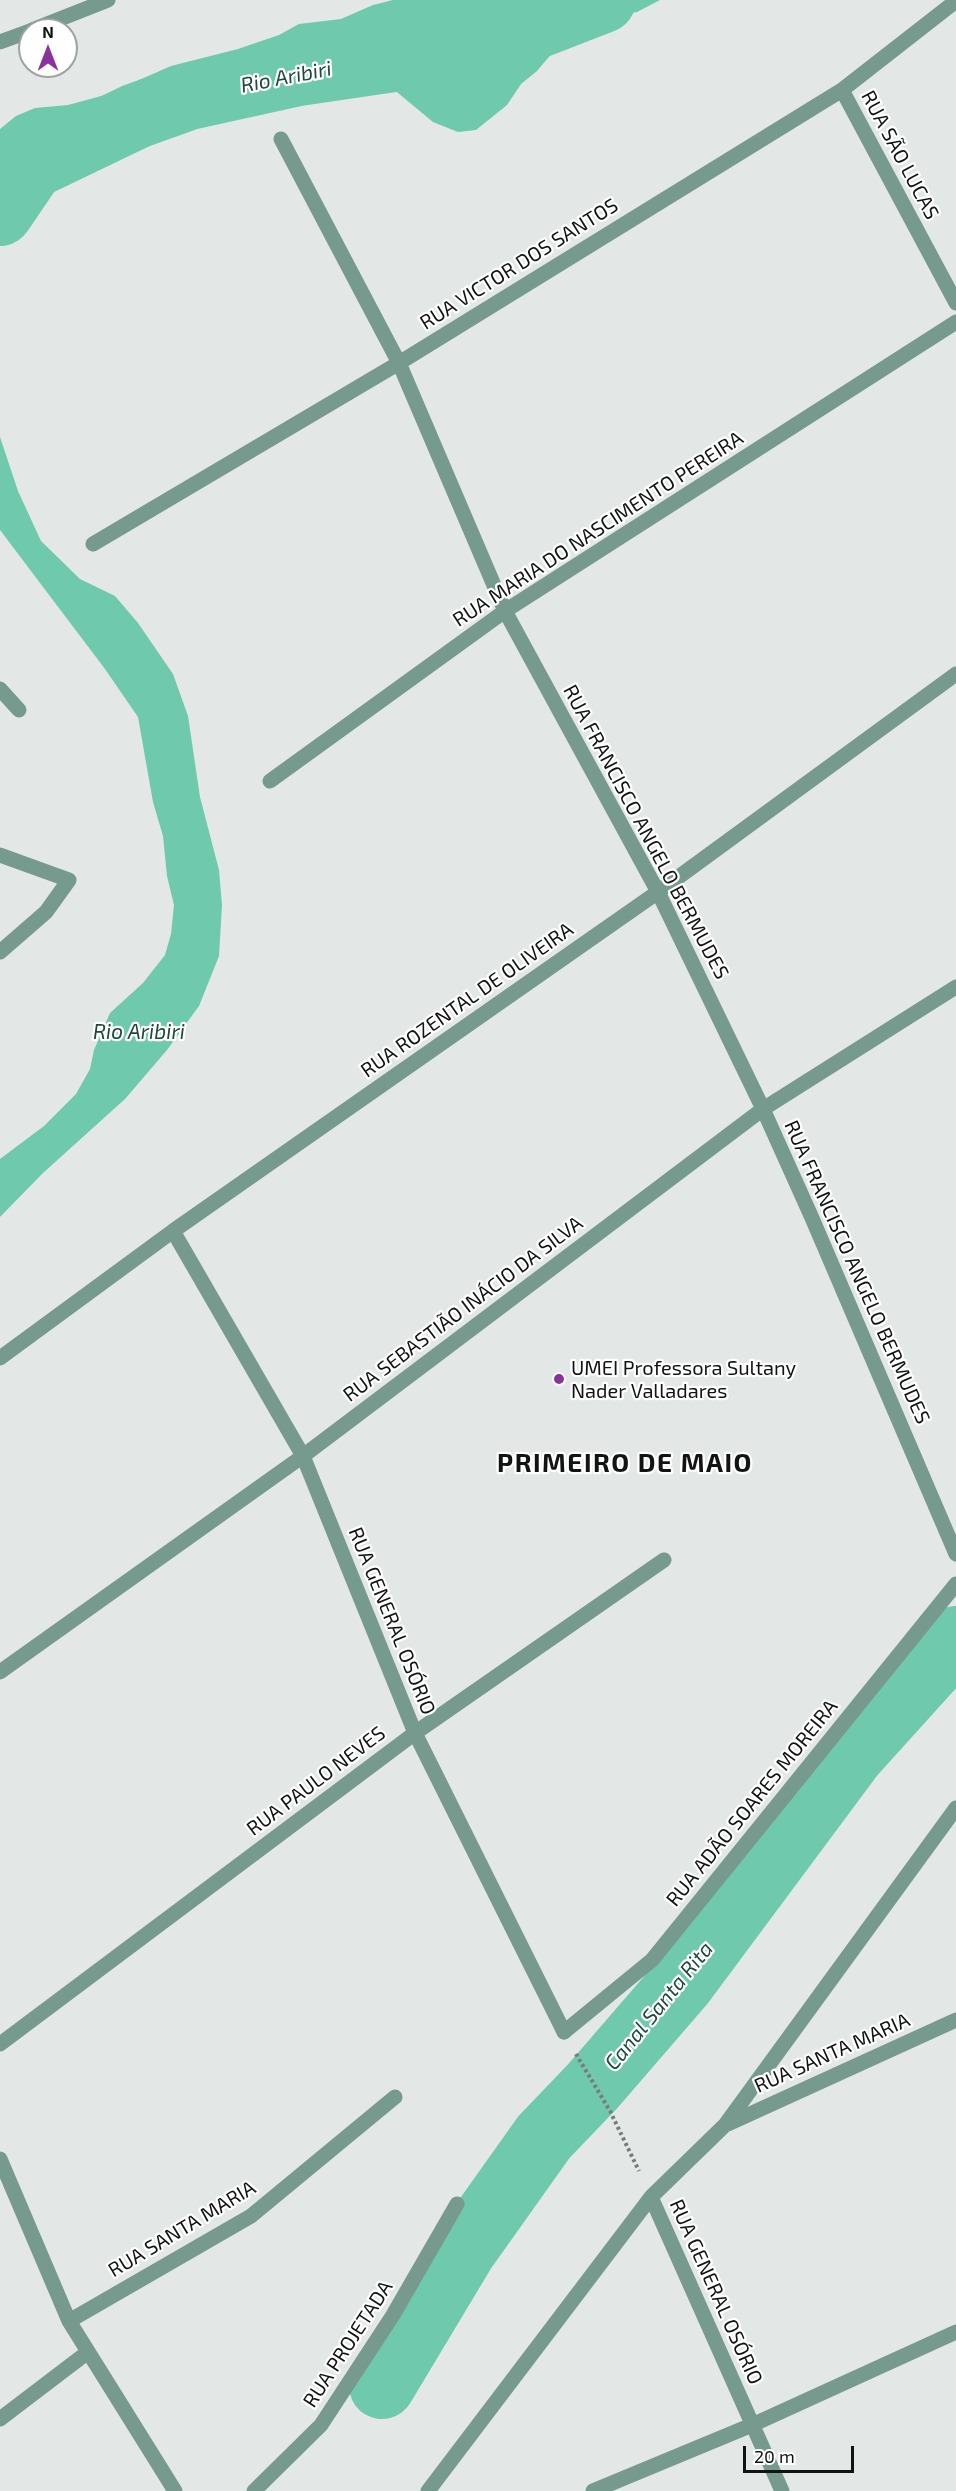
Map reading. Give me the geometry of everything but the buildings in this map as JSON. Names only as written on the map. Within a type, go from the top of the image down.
[{"type":"street","points":[[62,18],[108,0]]},
{"type":"street","name":"RUA VICTOR DOS SANTOS","points":[[93,544],[399,363],[842,90],[956,2]]},
{"type":"street","points":[[0,42],[18,35]]},
{"type":"street","name":"RUA SÃO LUCAS","points":[[842,90],[956,303]]},
{"type":"street","name":"RUA FRANCISCO ANGELO BERMUDES","points":[[281,139],[399,363],[505,611],[658,892],[763,1109],[956,1554]]},
{"type":"street","name":"RUA MARIA DO NASCIMENTO PEREIRA","points":[[270,781],[505,611],[956,322]]},
{"type":"street","name":"RUA ROZENTAL DE OLIVEIRA","points":[[0,1358],[172,1231],[658,892],[956,674]]},
{"type":"street","points":[[0,689],[19,710]]},
{"type":"street","points":[[0,855],[69,879],[46,912],[0,951]]},
{"type":"street","name":"RUA SEBASTIÃO INÁCIO DA SILVA","points":[[0,1672],[303,1456],[763,1109],[956,987]]},
{"type":"street","name":"RUA GENERAL OSÓRIO","points":[[172,1231],[303,1456],[415,1733],[564,2032]]},
{"type":"street","name":"RUA PAULO NEVES","points":[[0,2044],[415,1733],[664,1560]]},
{"type":"street","name":"RUA ADÃO SOARES MOREIRA","points":[[564,2032],[652,1960],[956,1584]]},
{"type":"street","points":[[428,2491],[651,2197],[725,2125],[956,1808]]},
{"type":"street","name":"RUA SANTA MARIA","points":[[725,2125],[956,2020]]},
{"type":"street","name":"RUA SANTA MARIA","points":[[69,2321],[251,2216],[395,2097]]},
{"type":"street","points":[[0,2159],[69,2321],[175,2491]]},
{"type":"street","name":"RUA GENERAL OSÓRIO","points":[[651,2197],[782,2491]]},
{"type":"street","name":"RUA PROJETADA","points":[[254,2491],[321,2425],[393,2315],[457,2204]]},
{"type":"street","points":[[593,2491],[752,2425],[956,2332]]},
{"type":"street","points":[[0,2419],[88,2352]]},
{"type":"path","name":"RUA GENERAL OSÓRIO","points":[[577,2055],[610,2111],[651,2197]]},
{"type":"water","name":"Rio Aribiri","points":[[393,0],[660,0],[637,12],[602,18],[574,27],[537,71],[521,84],[507,105],[476,130],[458,132],[433,122],[392,88],[374,79],[365,59],[336,52],[313,62],[202,97],[174,104],[146,104],[34,148],[13,167],[0,198],[0,129],[16,116],[35,108],[68,105],[105,95],[171,66],[238,49],[279,35],[299,24],[341,19],[373,5]]},
{"type":"water","name":"Rio Aribiri","points":[[0,437],[18,491],[41,541],[80,579],[115,596],[138,623],[173,674],[188,716],[200,797],[219,870],[222,905],[219,956],[199,1006],[167,1050],[125,1099],[43,1173],[0,1217],[0,1159],[44,1126],[76,1094],[90,1069],[94,1050],[110,1013],[143,983],[165,955],[171,934],[174,905],[167,876],[163,836],[153,802],[138,717],[105,669],[0,530]]},
{"type":"waterway","name":"Rio Aribiri","points":[[0,213],[32,166],[136,116],[189,97],[298,73],[500,40],[603,0]]},
{"type":"waterway","name":"Canal Santa Rita","points":[[382,2386],[463,2251],[544,2137],[592,2087],[681,1984],[852,1754],[956,1639]]},
{"type":"place","name":"UMEI Professora Sultany Nader Valladares","points":[[559,1379]]},
{"type":"district","name":"PRIMEIRO DE MAIO","points":[[625,1463]]}]
